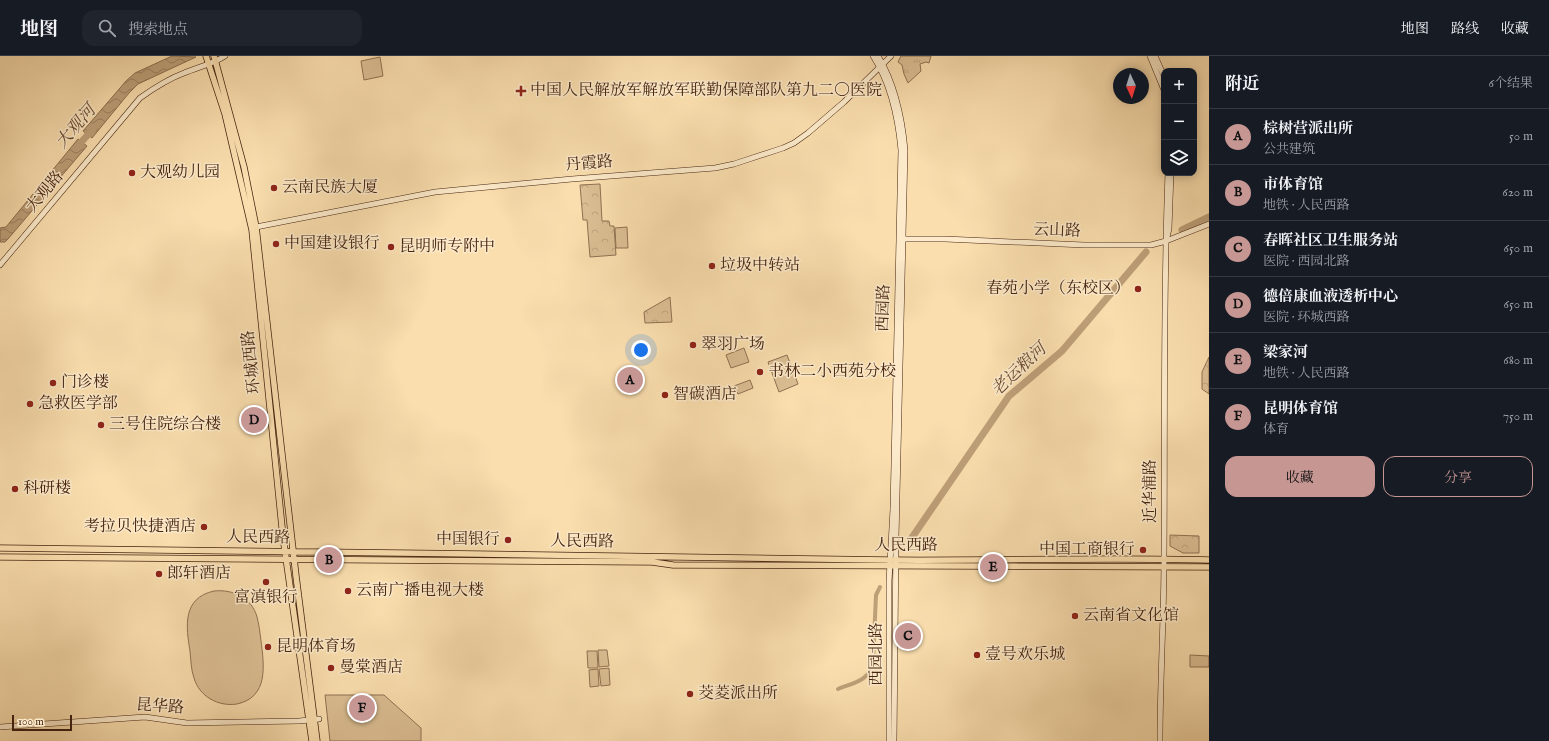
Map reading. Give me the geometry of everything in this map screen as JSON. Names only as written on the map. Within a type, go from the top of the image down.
[{"type":"main road","name":"环城西路","points":[[206,56],[226,120],[252,230],[285,552],[314,720],[312,741]]},
{"type":"main road","name":"环城西路","points":[[215,58],[244,167],[256,227],[294,559],[317,741]]},
{"type":"main road","name":"人民西路","points":[[0,548],[542,554],[893,560],[1209,560]]},
{"type":"main road","name":"人民西路","points":[[0,557],[490,560],[652,562],[673,565],[1209,567]]},
{"type":"street","name":"大观路","points":[[0,265],[140,98],[157,86],[183,73],[209,64],[215,58],[225,56]]},
{"type":"street","name":"西园路","points":[[873,56],[881,65]]},
{"type":"street","name":"西园路","points":[[878,56],[895,110],[901,150],[901,239],[893,566]]},
{"type":"street","name":"丹霞路","points":[[256,227],[435,192],[520,185],[558,180],[715,168],[734,164],[794,143],[840,106],[891,56]]},
{"type":"street","points":[[1150,56],[1161,83]]},
{"type":"street","points":[[1155,56],[1161,69]]},
{"type":"street","name":"近华浦路","points":[[1160,741],[1160,681],[1164,567],[1165,230],[1168,176]]},
{"type":"street","name":"近华浦路","points":[[1166,241],[1169,229],[1172,176]]},
{"type":"street","name":"云山路","points":[[901,239],[945,239],[1084,245],[1151,245],[1166,241],[1209,224]]},
{"type":"street","name":"西园北路","points":[[889,741],[893,566]]},
{"type":"street","name":"西园北路","points":[[893,566],[894,741]]},
{"type":"street","name":"昆华路","points":[[0,727],[145,717],[187,723],[314,720]]},
{"type":"green space","points":[[901,56],[931,56],[929,63],[926,62],[920,64],[921,71],[908,83],[902,65],[898,62]]},
{"type":"green space","points":[[380,57],[383,76],[364,80],[361,61]]},
{"type":"green space","points":[[600,184],[602,221],[609,221],[610,226],[614,226],[616,255],[590,257],[587,220],[583,220],[580,185]]},
{"type":"green space","points":[[627,227],[628,248],[616,248],[615,228]]},
{"type":"green space","points":[[670,297],[672,322],[645,323],[644,312]]},
{"type":"green space","points":[[744,348],[749,362],[731,368],[726,355]]},
{"type":"green space","points":[[787,355],[798,384],[779,392],[768,362]]},
{"type":"green space","points":[[1209,357],[1209,394],[1202,389],[1202,372]]},
{"type":"green space","points":[[750,380],[753,388],[738,394],[734,386]]},
{"type":"green space","points":[[1170,535],[1199,536],[1199,553],[1183,553],[1170,546]]},
{"type":"green space","points":[[214,591],[235,593],[241,596],[251,605],[257,617],[263,660],[262,679],[255,695],[237,704],[223,704],[210,699],[200,690],[192,672],[187,623],[188,615],[196,600]]},
{"type":"green space","points":[[598,650],[607,650],[609,666],[599,667]]},
{"type":"green space","points":[[587,651],[597,651],[598,668],[588,668]]},
{"type":"green space","points":[[1190,655],[1209,656],[1209,667],[1190,667]]},
{"type":"green space","points":[[609,668],[610,685],[601,686],[599,669]]},
{"type":"green space","points":[[598,669],[599,686],[590,687],[589,670]]},
{"type":"green space","points":[[325,695],[384,695],[421,728],[421,741],[330,741]]},
{"type":"water","points":[[172,56],[196,57],[138,84],[92,138],[83,131],[126,81],[135,73]]},
{"type":"water","points":[[78,139],[87,146],[8,239],[5,242],[0,242],[0,228],[6,227]]},
{"type":"waterway","name":"大观河","points":[[76,148],[93,129]]},
{"type":"waterway","name":"老运粮河","points":[[1182,230],[1209,217]]},
{"type":"waterway","name":"老运粮河","points":[[911,539],[1009,396],[1062,351],[1146,252]]},
{"type":"waterway","name":"老运粮河","points":[[838,689],[855,683],[865,677],[872,668],[876,595],[880,587]]},
{"type":"place","name":"中国人民解放军解放军联勤保障部队第九二〇医院","points":[[521,91]]},
{"type":"place","name":"大观幼儿园","points":[[132,173]]},
{"type":"place","name":"云南民族大厦","points":[[274,188]]},
{"type":"place","name":"中国建设银行","points":[[276,244]]},
{"type":"place","name":"昆明师专附中","points":[[391,247]]},
{"type":"place","name":"垃圾中转站","points":[[712,266]]},
{"type":"place","name":"春苑小学（东校区）","points":[[1138,289]]},
{"type":"place","name":"翠羽广场","points":[[693,345]]},
{"type":"place","name":"书林二小西苑分校","points":[[760,372]]},
{"type":"place","name":"棕树营派出所","points":[[630,380]]},
{"type":"place","name":"门诊楼","points":[[53,383]]},
{"type":"place","name":"智碳酒店","points":[[665,395]]},
{"type":"place","name":"急救医学部","points":[[30,404]]},
{"type":"place","name":"德倍康血液透析中心","points":[[254,420]]},
{"type":"place","name":"三号住院综合楼","points":[[101,425]]},
{"type":"place","name":"科研楼","points":[[15,489]]},
{"type":"place","name":"考拉贝快捷酒店","points":[[204,527]]},
{"type":"place","name":"中国银行","points":[[508,540]]},
{"type":"place","name":"中国工商银行","points":[[1143,550]]},
{"type":"place","name":"市体育馆","points":[[329,560]]},
{"type":"place","name":"梁家河","points":[[993,567]]},
{"type":"place","name":"郎轩酒店","points":[[159,574]]},
{"type":"place","name":"富滇银行","points":[[266,582]]},
{"type":"place","name":"云南广播电视大楼","points":[[348,591]]},
{"type":"place","name":"云南省文化馆","points":[[1075,616]]},
{"type":"place","name":"春晖社区卫生服务站","points":[[908,636]]},
{"type":"place","name":"昆明体育场","points":[[268,647]]},
{"type":"place","name":"壹号欢乐城","points":[[977,655]]},
{"type":"place","name":"曼棠酒店","points":[[331,668]]},
{"type":"place","name":"茭菱派出所","points":[[690,694]]},
{"type":"place","name":"昆明体育馆","points":[[362,708]]}]
